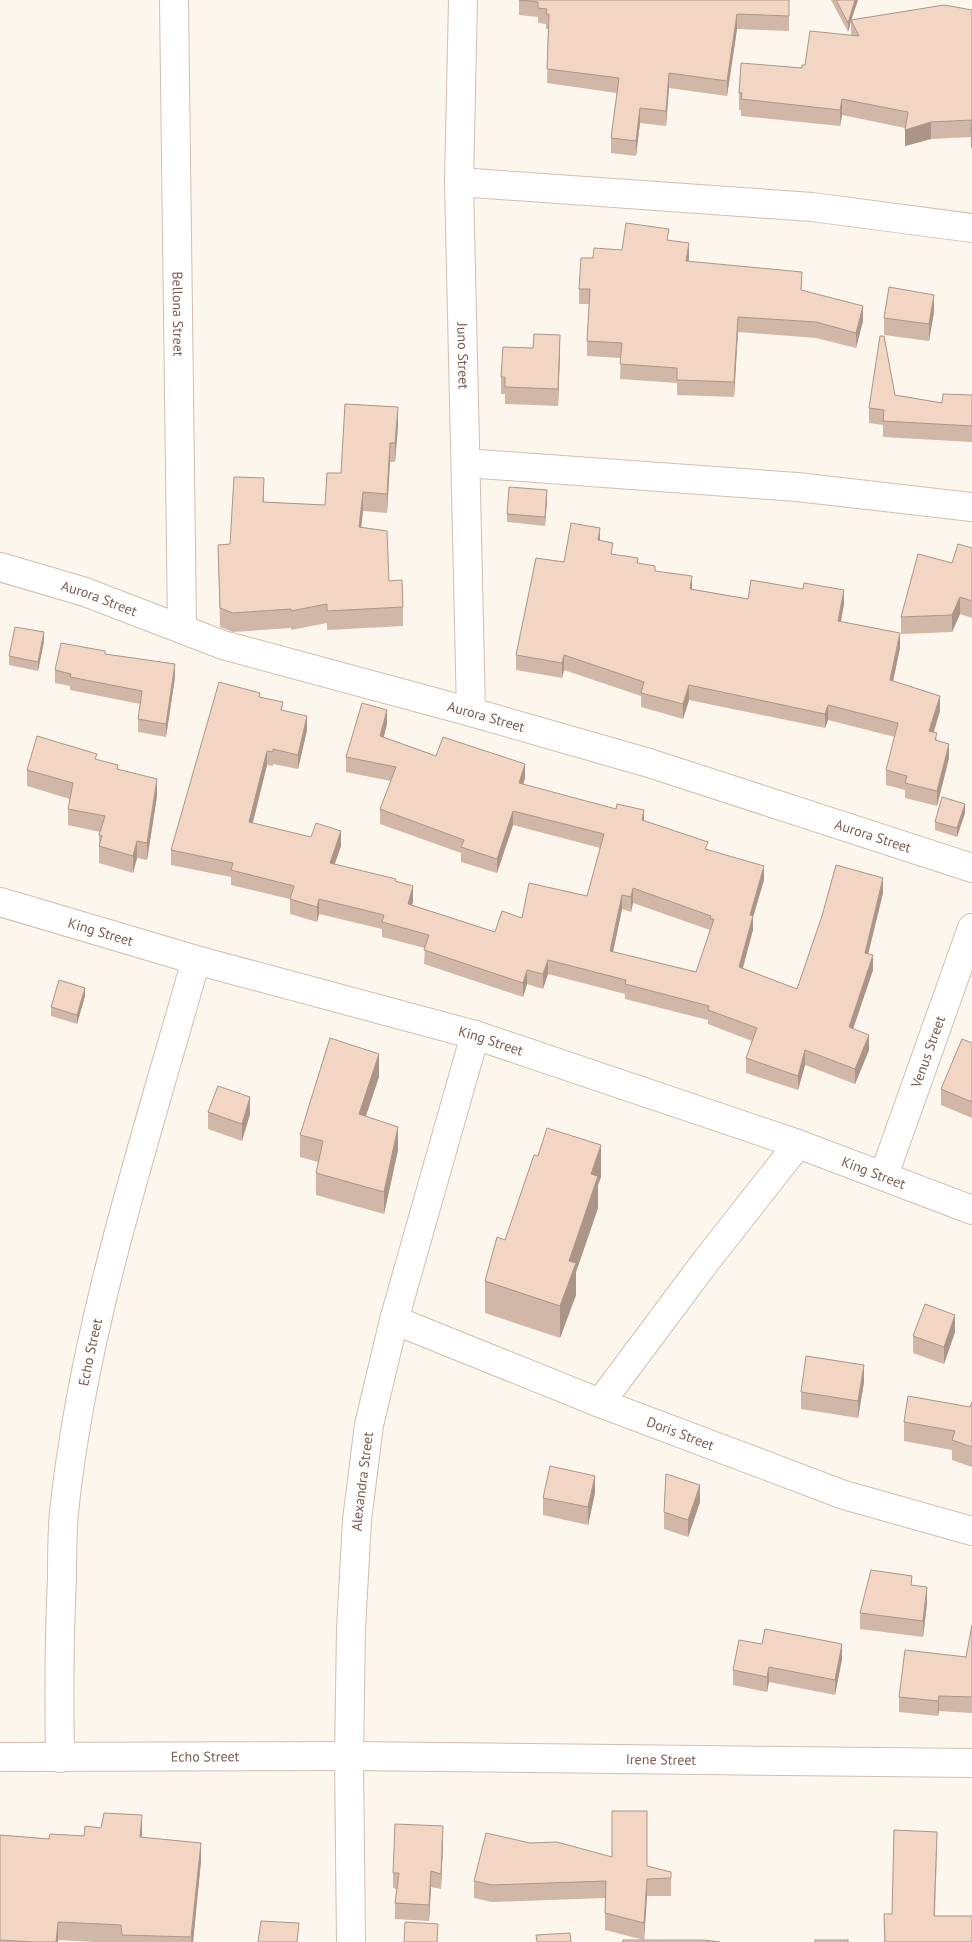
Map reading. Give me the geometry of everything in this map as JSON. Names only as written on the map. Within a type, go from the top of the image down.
[{"type":"street","name":"Bellona Street","points":[[174,0],[182,628]]},
{"type":"street","name":"Juno Street","points":[[463,0],[459,182],[471,712]]},
{"type":"street","points":[[459,182],[812,207],[972,228]]},
{"type":"street","points":[[466,463],[797,487],[972,507]]},
{"type":"street","name":"Aurora Street","points":[[0,567],[85,592],[222,645],[306,666],[649,763],[972,868]]},
{"type":"street","name":"King Street","points":[[0,902],[196,960],[475,1035],[798,1144],[884,1175],[972,1210]]},
{"type":"street","name":"Venus Street","points":[[884,1175],[972,928]]},
{"type":"street","name":"Echo Street","points":[[60,1758],[59,1650],[64,1514],[76,1431],[89,1357],[118,1241],[196,960]]},
{"type":"street","name":"Alexandra Street","points":[[351,1942],[349,1756],[351,1629],[357,1520],[369,1425],[394,1320],[475,1035]]},
{"type":"street","points":[[600,1403],[706,1261],[798,1144]]},
{"type":"street","name":"Doris Street","points":[[394,1320],[600,1403],[844,1495],[972,1531]]},
{"type":"street","name":"Echo Street","points":[[0,1757],[349,1756]]},
{"type":"street","name":"Irene Street","points":[[349,1756],[972,1763]]},
{"type":"building","points":[[519,0],[789,0],[789,16],[737,14],[727,81],[669,73],[666,111],[640,108],[636,141],[611,138],[619,78],[547,69],[549,14],[546,14],[547,9],[538,8],[538,2]]},
{"type":"building","points":[[836,0],[855,0],[848,23]]},
{"type":"building","points":[[944,5],[972,10],[972,120],[931,122],[905,130],[908,112],[842,99],[840,110],[741,99],[742,93],[739,93],[741,63],[802,68],[802,65],[805,65],[810,31],[859,36],[851,20]]},
{"type":"building","points":[[626,223],[669,229],[667,240],[689,243],[686,261],[802,272],[801,290],[863,306],[856,333],[816,322],[738,317],[734,382],[677,380],[677,368],[620,364],[622,343],[587,341],[590,289],[579,289],[581,258],[593,258],[594,248],[622,250]]},
{"type":"building","points":[[889,287],[934,295],[929,324],[884,318]]},
{"type":"building","points":[[534,334],[560,335],[558,389],[505,387],[505,377],[501,377],[503,347],[533,348]]},
{"type":"building","points":[[880,336],[884,336],[895,395],[942,403],[943,394],[972,395],[972,426],[883,421],[884,410],[869,408]]},
{"type":"building","points":[[345,404],[398,407],[395,443],[390,443],[387,494],[363,492],[359,527],[387,531],[389,581],[402,580],[403,607],[327,611],[327,604],[291,611],[291,609],[233,613],[220,608],[218,545],[230,544],[234,477],[264,478],[263,502],[325,505],[327,473],[341,473]]},
{"type":"building","points":[[509,487],[547,490],[545,517],[507,514]]},
{"type":"building","points":[[571,523],[600,528],[598,540],[613,543],[611,554],[638,558],[637,563],[655,566],[655,571],[692,576],[690,589],[748,599],[751,580],[803,589],[804,583],[844,590],[838,621],[900,633],[890,680],[940,696],[929,731],[937,733],[935,740],[949,744],[937,791],[905,783],[907,776],[886,770],[898,723],[828,705],[825,714],[689,685],[683,704],[641,693],[644,682],[564,655],[562,663],[516,655],[536,558],[564,562]]},
{"type":"building","points":[[958,544],[972,548],[972,601],[960,597],[952,615],[901,617],[918,554],[952,563]]},
{"type":"building","points":[[15,627],[44,632],[38,662],[9,656]]},
{"type":"building","points":[[61,643],[105,651],[105,654],[175,664],[166,724],[138,719],[142,691],[70,677],[71,674],[55,670]]},
{"type":"building","points":[[219,682],[260,693],[259,697],[283,702],[281,710],[307,716],[298,755],[273,749],[273,752],[267,751],[249,822],[311,837],[316,823],[341,831],[330,863],[396,879],[395,881],[413,886],[408,904],[495,932],[502,911],[522,918],[529,883],[587,896],[604,834],[513,811],[497,859],[461,847],[464,840],[380,809],[396,767],[346,757],[362,703],[387,710],[380,736],[436,756],[443,737],[525,764],[519,783],[616,809],[617,804],[644,810],[642,820],[708,842],[705,849],[764,866],[750,915],[753,916],[739,967],[797,989],[822,916],[836,865],[883,878],[865,953],[873,955],[849,1027],[869,1035],[855,1069],[805,1050],[798,1076],[746,1058],[757,1028],[708,1010],[709,1006],[625,984],[626,980],[548,960],[543,974],[527,970],[523,983],[424,950],[429,935],[382,922],[384,915],[319,899],[317,907],[290,899],[294,886],[231,870],[233,863],[171,850]],"holes":[[[633,888],[711,916],[710,919],[714,919],[696,972],[610,951],[622,895],[631,897]]]},
{"type":"building","points":[[37,736],[97,754],[95,759],[118,765],[117,769],[157,779],[147,843],[137,841],[133,856],[99,846],[102,836],[99,835],[105,816],[68,809],[73,783],[27,770]]},
{"type":"building","points":[[942,797],[965,804],[957,828],[935,822]]},
{"type":"building","points":[[59,980],[85,988],[77,1015],[51,1007]]},
{"type":"building","points":[[330,1038],[379,1054],[359,1114],[398,1127],[384,1192],[316,1173],[323,1141],[300,1135]]},
{"type":"building","points":[[962,1039],[972,1043],[972,1102],[941,1089]]},
{"type":"building","points":[[218,1086],[250,1097],[242,1124],[208,1112]]},
{"type":"building","points":[[547,1128],[601,1145],[591,1174],[598,1176],[569,1261],[576,1263],[560,1306],[485,1281],[497,1237],[505,1240],[534,1155],[538,1156]]},
{"type":"building","points":[[925,1304],[955,1315],[944,1347],[913,1336]]},
{"type":"building","points":[[806,1356],[864,1365],[858,1401],[801,1392]]},
{"type":"building","points":[[908,1396],[970,1407],[972,1402],[972,1447],[952,1440],[955,1431],[904,1422]]},
{"type":"building","points":[[550,1466],[595,1476],[588,1507],[543,1498]]},
{"type":"building","points":[[666,1474],[700,1485],[688,1520],[664,1512]]},
{"type":"building","points":[[871,1570],[912,1576],[911,1585],[927,1587],[923,1621],[860,1613]]},
{"type":"building","points":[[972,1625],[972,1697],[939,1696],[938,1701],[899,1697],[905,1650],[966,1657]]},
{"type":"building","points":[[765,1629],[842,1644],[835,1680],[769,1667],[767,1677],[733,1670],[739,1640],[762,1644]]},
{"type":"building","points":[[612,1811],[647,1811],[647,1866],[671,1872],[671,1878],[647,1879],[644,1923],[605,1913],[606,1881],[492,1885],[474,1881],[486,1833],[530,1843],[557,1842],[612,1857]]},
{"type":"building","points":[[104,1813],[142,1815],[140,1837],[201,1843],[191,1937],[122,1935],[121,1925],[58,1922],[56,1942],[0,1940],[0,1835],[49,1839],[50,1834],[84,1836],[85,1826],[101,1828]]},
{"type":"building","points":[[395,1824],[443,1826],[441,1874],[431,1871],[429,1905],[395,1903],[399,1873],[393,1873]]},
{"type":"building","points":[[894,1830],[937,1832],[934,1916],[972,1916],[972,1942],[885,1942],[884,1914],[892,1914]]},
{"type":"building","points":[[261,1921],[299,1923],[297,1942],[258,1942]]},
{"type":"building","points":[[405,1922],[438,1924],[437,1942],[404,1942]]},
{"type":"building","points":[[570,1933],[571,1942],[537,1942],[536,1935]]},
{"type":"building","points":[[623,1940],[704,1940],[720,1942],[623,1942]]},
{"type":"building","points":[[815,1940],[848,1940],[848,1942],[815,1942]]}]
